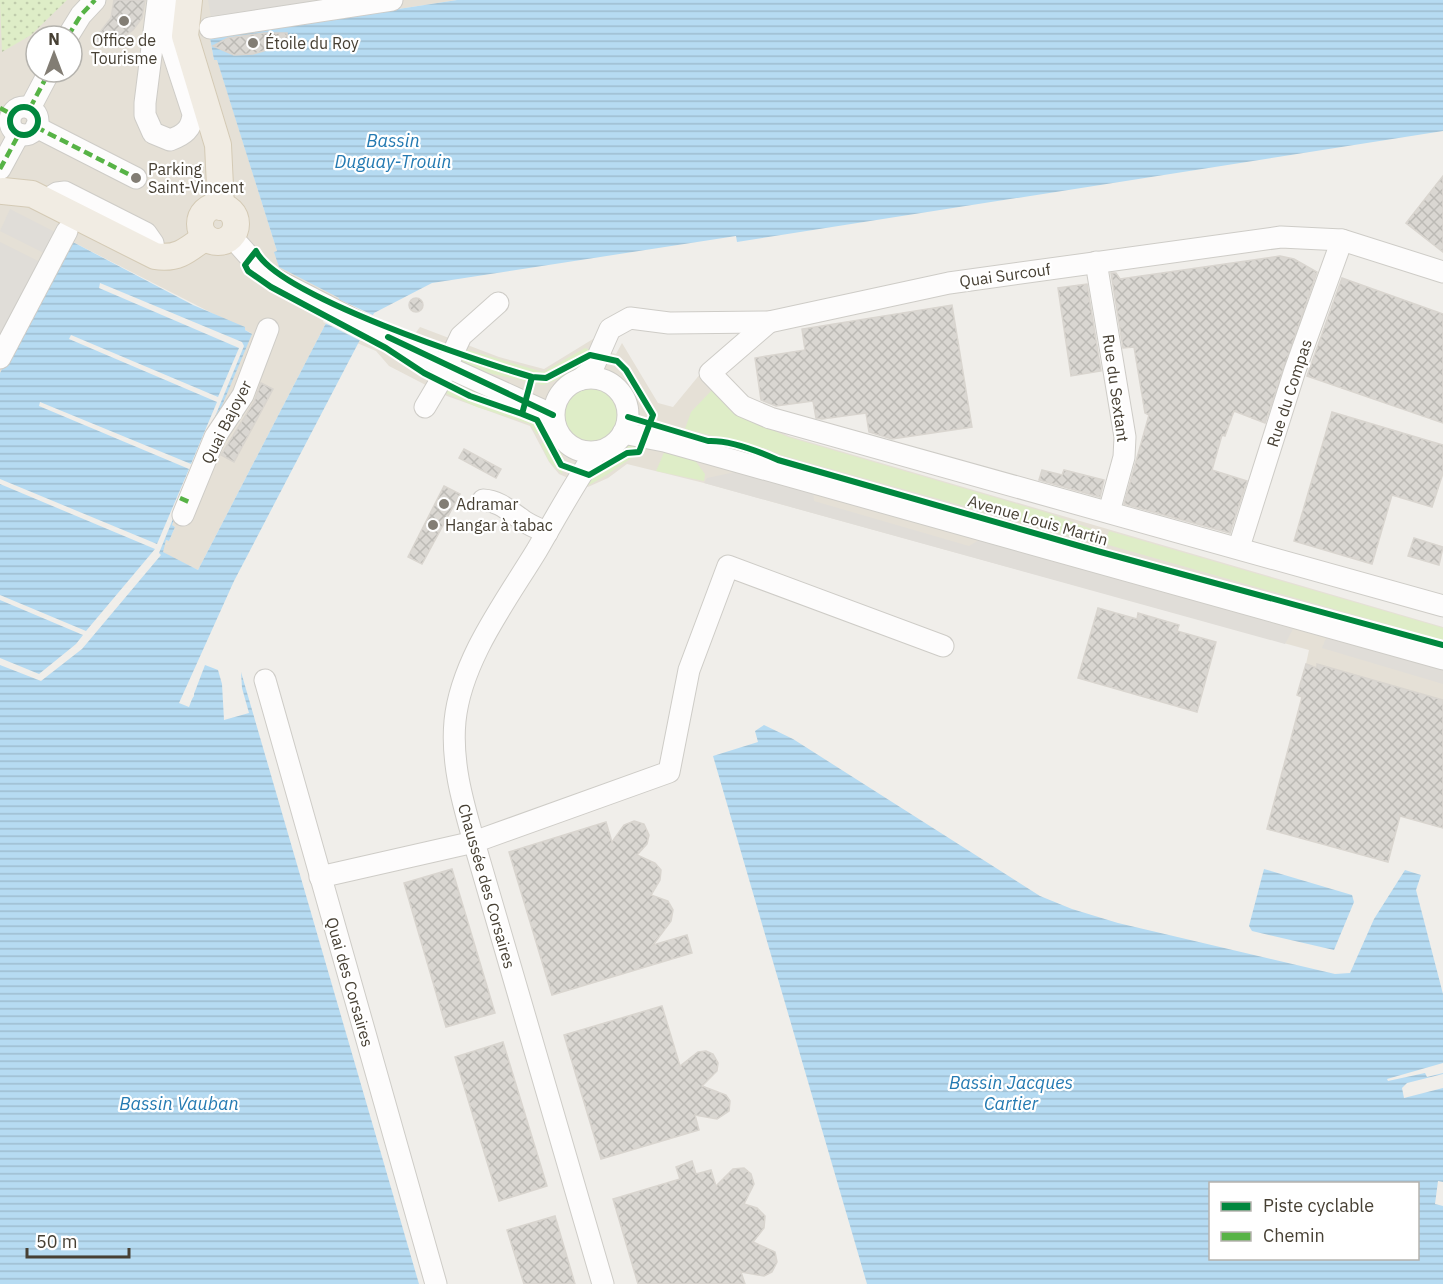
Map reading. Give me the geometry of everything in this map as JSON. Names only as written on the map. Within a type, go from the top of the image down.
[{"type":"main road","points":[[189,0],[185,36],[218,145],[221,207]]},
{"type":"main road","points":[[1,186],[45,201],[155,256],[173,258],[184,254],[205,237]]},
{"type":"main road","points":[[221,207],[230,212],[235,221],[231,236],[221,242],[205,237],[200,227],[201,217],[209,208],[221,207]]},
{"type":"street","points":[[75,24],[95,0]]},
{"type":"street","points":[[158,0],[145,114],[153,133],[170,140],[187,131],[193,114],[170,40],[172,0]]},
{"type":"street","points":[[210,28],[392,0]]},
{"type":"street","points":[[1,186],[19,118],[41,84]]},
{"type":"street","points":[[19,118],[136,178]]},
{"type":"street","points":[[0,358],[67,231]]},
{"type":"street","points":[[231,236],[265,274],[446,366],[553,415]]},
{"type":"street","name":"Quai Surcouf","points":[[669,323],[769,322],[949,283],[1281,237],[1342,240],[1443,272]]},
{"type":"street","name":"Rue du Compas","points":[[1239,547],[1295,370],[1342,240]]},
{"type":"street","name":"Rue du Sextant","points":[[1096,262],[1125,437],[1124,457],[1109,512]]},
{"type":"street","points":[[425,407],[461,336],[498,303]]},
{"type":"street","points":[[579,380],[591,378],[604,380],[618,389],[627,407],[628,417],[623,433],[612,446],[596,452],[586,452],[568,445],[557,430],[553,415],[560,394],[592,370],[605,336],[621,321],[639,318],[669,323]]},
{"type":"street","points":[[769,322],[710,373],[742,406],[770,418],[1239,547],[1443,606]]},
{"type":"street","points":[[604,380],[612,343],[621,334],[669,323]]},
{"type":"street","name":"Quai Bajoyer","points":[[183,515],[215,437],[243,395],[268,329]]},
{"type":"street","points":[[492,386],[560,394]]},
{"type":"street","name":"Avenue Louis Martin","points":[[623,433],[664,441],[1443,659]]},
{"type":"street","name":"Chaussée des Corsaires","points":[[563,501],[568,445]]},
{"type":"street","name":"Chaussée des Corsaires","points":[[596,452],[563,501],[477,655],[459,701],[454,742],[456,766],[474,842],[603,1284]]},
{"type":"street","points":[[475,495],[489,507],[506,516],[521,519],[547,533]]},
{"type":"street","points":[[320,877],[474,842],[669,772],[689,670],[728,566],[943,646]]},
{"type":"street","name":"Quai des Corsaires","points":[[265,680],[436,1284]]},
{"type":"shaded area","points":[[0,0],[457,0],[210,38],[214,60],[217,59],[277,251],[274,252],[339,298],[198,570],[163,552],[163,546],[166,540],[169,541],[175,527],[172,525],[251,333],[69,240],[0,373]]},
{"type":"shaded area","points":[[208,0],[367,0],[212,24]]},
{"type":"shaded area","points":[[10,209],[59,234],[48,255],[0,231]]},
{"type":"shaded area","points":[[0,242],[44,264],[0,349]]},
{"type":"shaded area","points":[[370,318],[414,335],[420,327],[499,357],[544,369],[593,339],[597,340],[596,349],[616,354],[622,343],[658,403],[673,407],[701,373],[732,409],[789,436],[1443,627],[1443,700],[1401,688],[1400,691],[1317,665],[1317,668],[1306,664],[1309,650],[704,483],[627,464],[608,478],[588,487],[559,474],[549,462],[530,426],[447,396],[389,366],[376,351],[357,343]]},
{"type":"shaded area","points":[[740,471],[813,491],[814,501],[969,546],[984,537],[1293,629],[1285,644],[704,483],[707,478]]},
{"type":"shaded area","points":[[1326,638],[1443,670],[1443,684],[1322,648]]},
{"type":"green space","points":[[0,0],[67,0],[42,24],[24,24],[24,39],[2,52]]},
{"type":"green space","points":[[462,348],[543,372],[585,348],[596,352],[579,371],[543,385],[461,367],[459,351]]},
{"type":"green space","points":[[449,381],[536,410],[547,425],[537,435],[530,424],[477,407],[443,392]]},
{"type":"green space","points":[[593,385],[609,390],[617,398],[622,414],[617,430],[609,438],[593,443],[577,438],[569,430],[564,414],[569,398],[577,390]]},
{"type":"green space","points":[[712,390],[731,411],[788,437],[1048,513],[1097,531],[1093,542],[781,455],[767,449],[685,429],[691,412]]},
{"type":"green space","points":[[553,436],[562,454],[562,474],[549,461],[541,444]]},
{"type":"green space","points":[[649,441],[646,450],[604,477],[589,485],[582,482],[596,467],[620,450]]},
{"type":"green space","points":[[666,448],[691,455],[705,474],[704,481],[656,471]]},
{"type":"green space","points":[[1109,531],[1443,628],[1443,640],[1105,544]]},
{"type":"water","points":[[457,0],[1443,0],[1443,131],[737,242],[736,236],[432,283],[374,313],[234,581],[179,703],[189,707],[205,665],[218,670],[222,684],[224,720],[249,713],[242,688],[241,672],[419,1284],[0,1284],[0,373],[69,240],[193,305],[245,327],[245,330],[252,334],[172,525],[175,527],[169,541],[166,540],[163,552],[198,570],[339,298],[279,267],[274,252],[277,251],[217,60],[214,60],[210,38]]},
{"type":"water","name":"Bassin Jacques Cartier","points":[[764,725],[793,739],[1040,896],[1072,909],[1118,923],[1335,974],[1350,973],[1374,919],[1405,870],[1421,875],[1416,890],[1443,994],[1443,1182],[1438,1181],[1435,1204],[1443,1206],[1443,1284],[867,1284],[713,756],[758,742],[755,731]]},
{"type":"water","points":[[1264,869],[1352,895],[1354,902],[1334,950],[1252,931],[1249,926]]},
{"type":"pier","points":[[100,283],[242,342],[244,346],[159,553],[161,555],[82,649],[41,681],[0,665],[0,658],[39,674],[76,644],[83,635],[0,600],[0,595],[86,631],[155,549],[0,484],[0,479],[157,544],[189,469],[39,406],[40,402],[191,464],[217,402],[69,339],[71,335],[218,397],[239,348],[99,288]]},
{"type":"pier","points":[[336,298],[375,316],[361,341],[323,322]]},
{"type":"pier","points":[[232,588],[183,702],[182,701]]},
{"type":"pier","points":[[205,662],[193,688],[194,696],[187,706],[183,702],[188,704],[192,696],[191,688]]},
{"type":"pier","points":[[1443,1063],[1443,1073],[1427,1077],[1425,1073],[1388,1081],[1387,1079]]},
{"type":"pier","points":[[1443,1074],[1443,1088],[1404,1098],[1402,1088],[1407,1083]]},
{"type":"building","name":"Office de Tourisme","points":[[114,0],[145,0],[142,18],[133,30],[121,38],[108,42],[93,41],[111,18]]},
{"type":"building","name":"Étoile du Roy","points":[[264,33],[287,33],[288,44],[253,54],[234,55],[213,46],[228,38]]},
{"type":"building","points":[[1443,176],[1443,252],[1406,223]]},
{"type":"building","points":[[1280,256],[1294,259],[1317,272],[1265,423],[1234,411],[1225,436],[1222,435],[1212,470],[1247,481],[1230,533],[1124,504],[1149,415],[1145,413],[1134,347],[1123,348],[1111,273],[1116,273],[1120,279]]},
{"type":"building","points":[[1342,278],[1443,314],[1443,423],[1307,376]]},
{"type":"building","points":[[1087,284],[1101,371],[1071,376],[1058,288]]},
{"type":"building","points":[[416,298],[421,300],[423,305],[421,310],[416,312],[411,310],[409,305],[411,300]]},
{"type":"building","points":[[952,305],[972,427],[892,439],[869,432],[866,413],[822,419],[816,418],[813,401],[776,406],[761,400],[755,358],[805,350],[802,329]]},
{"type":"building","points":[[261,383],[273,389],[234,462],[221,455],[254,402]]},
{"type":"building","points":[[1332,412],[1443,445],[1443,473],[1432,507],[1392,495],[1372,564],[1294,541]]},
{"type":"building","points":[[464,449],[501,469],[496,478],[459,458]]},
{"type":"building","points":[[1042,470],[1062,475],[1064,470],[1104,480],[1100,497],[1039,480]]},
{"type":"building","name":"Hangar à tabac","points":[[444,486],[460,494],[422,564],[408,557]]},
{"type":"building","points":[[1414,538],[1443,547],[1439,565],[1408,556]]},
{"type":"building","points":[[1098,608],[1137,619],[1138,613],[1179,625],[1177,631],[1216,642],[1197,712],[1078,678]]},
{"type":"building","points":[[1306,664],[1317,668],[1317,664],[1443,700],[1443,828],[1400,816],[1388,862],[1267,829],[1302,697],[1297,695]]},
{"type":"building","points":[[634,821],[644,824],[649,835],[647,844],[637,855],[655,863],[661,870],[660,880],[651,895],[668,901],[673,910],[671,921],[653,945],[687,935],[692,953],[552,995],[509,852],[606,822],[612,842],[624,825]]},
{"type":"building","points":[[452,869],[495,1013],[446,1027],[404,883]]},
{"type":"building","points":[[662,1006],[680,1066],[698,1052],[706,1051],[713,1054],[718,1063],[717,1071],[702,1086],[726,1095],[730,1101],[729,1111],[717,1119],[695,1115],[699,1130],[601,1159],[564,1035]]},
{"type":"building","points":[[503,1042],[547,1186],[499,1201],[455,1057]]},
{"type":"building","points":[[692,1161],[696,1174],[711,1170],[716,1186],[733,1169],[744,1168],[751,1174],[754,1184],[744,1204],[757,1208],[765,1216],[764,1228],[753,1242],[775,1252],[777,1262],[772,1272],[764,1276],[741,1272],[745,1284],[638,1284],[613,1199],[680,1179],[676,1167]]},
{"type":"building","points":[[555,1216],[575,1284],[524,1284],[507,1230]]},
{"type":"marked path","points":[[75,24],[95,0]]},
{"type":"marked path","points":[[30,108],[43,84]]},
{"type":"marked path","points":[[0,108],[11,114]]},
{"type":"marked path","points":[[36,127],[136,178]]},
{"type":"marked path","points":[[0,169],[19,134]]},
{"type":"marked path","points":[[180,498],[189,502]]},
{"type":"cycle path","points":[[24,107],[34,111],[38,121],[34,131],[24,135],[14,131],[10,121],[14,111],[24,107]]},
{"type":"cycle path","points":[[522,414],[537,420],[561,465],[589,475],[627,453],[639,452],[653,415],[626,370],[617,361],[590,355],[546,378],[532,377],[428,342],[339,307],[301,288],[272,269],[256,251],[245,265],[248,271],[271,287],[386,348],[424,373],[470,396],[522,414],[532,377]]},
{"type":"cycle path","points":[[388,337],[553,415]]},
{"type":"cycle path","points":[[628,417],[708,441],[725,442],[744,447],[778,460],[1097,551],[1443,645]]},
{"type":"place","name":"Office de Tourisme","points":[[124,21]]},
{"type":"place","name":"Étoile du Roy","points":[[253,43]]},
{"type":"place","name":"Parking Saint-Vincent","points":[[136,178]]},
{"type":"place","name":"Adramar","points":[[444,504]]},
{"type":"place","name":"Hangar à tabac","points":[[433,525]]},
{"type":"water label","name":"Bassin Duguay-Trouin","points":[[393,150]]},
{"type":"water label","name":"Bassin Vauban","points":[[179,1103]]}]
